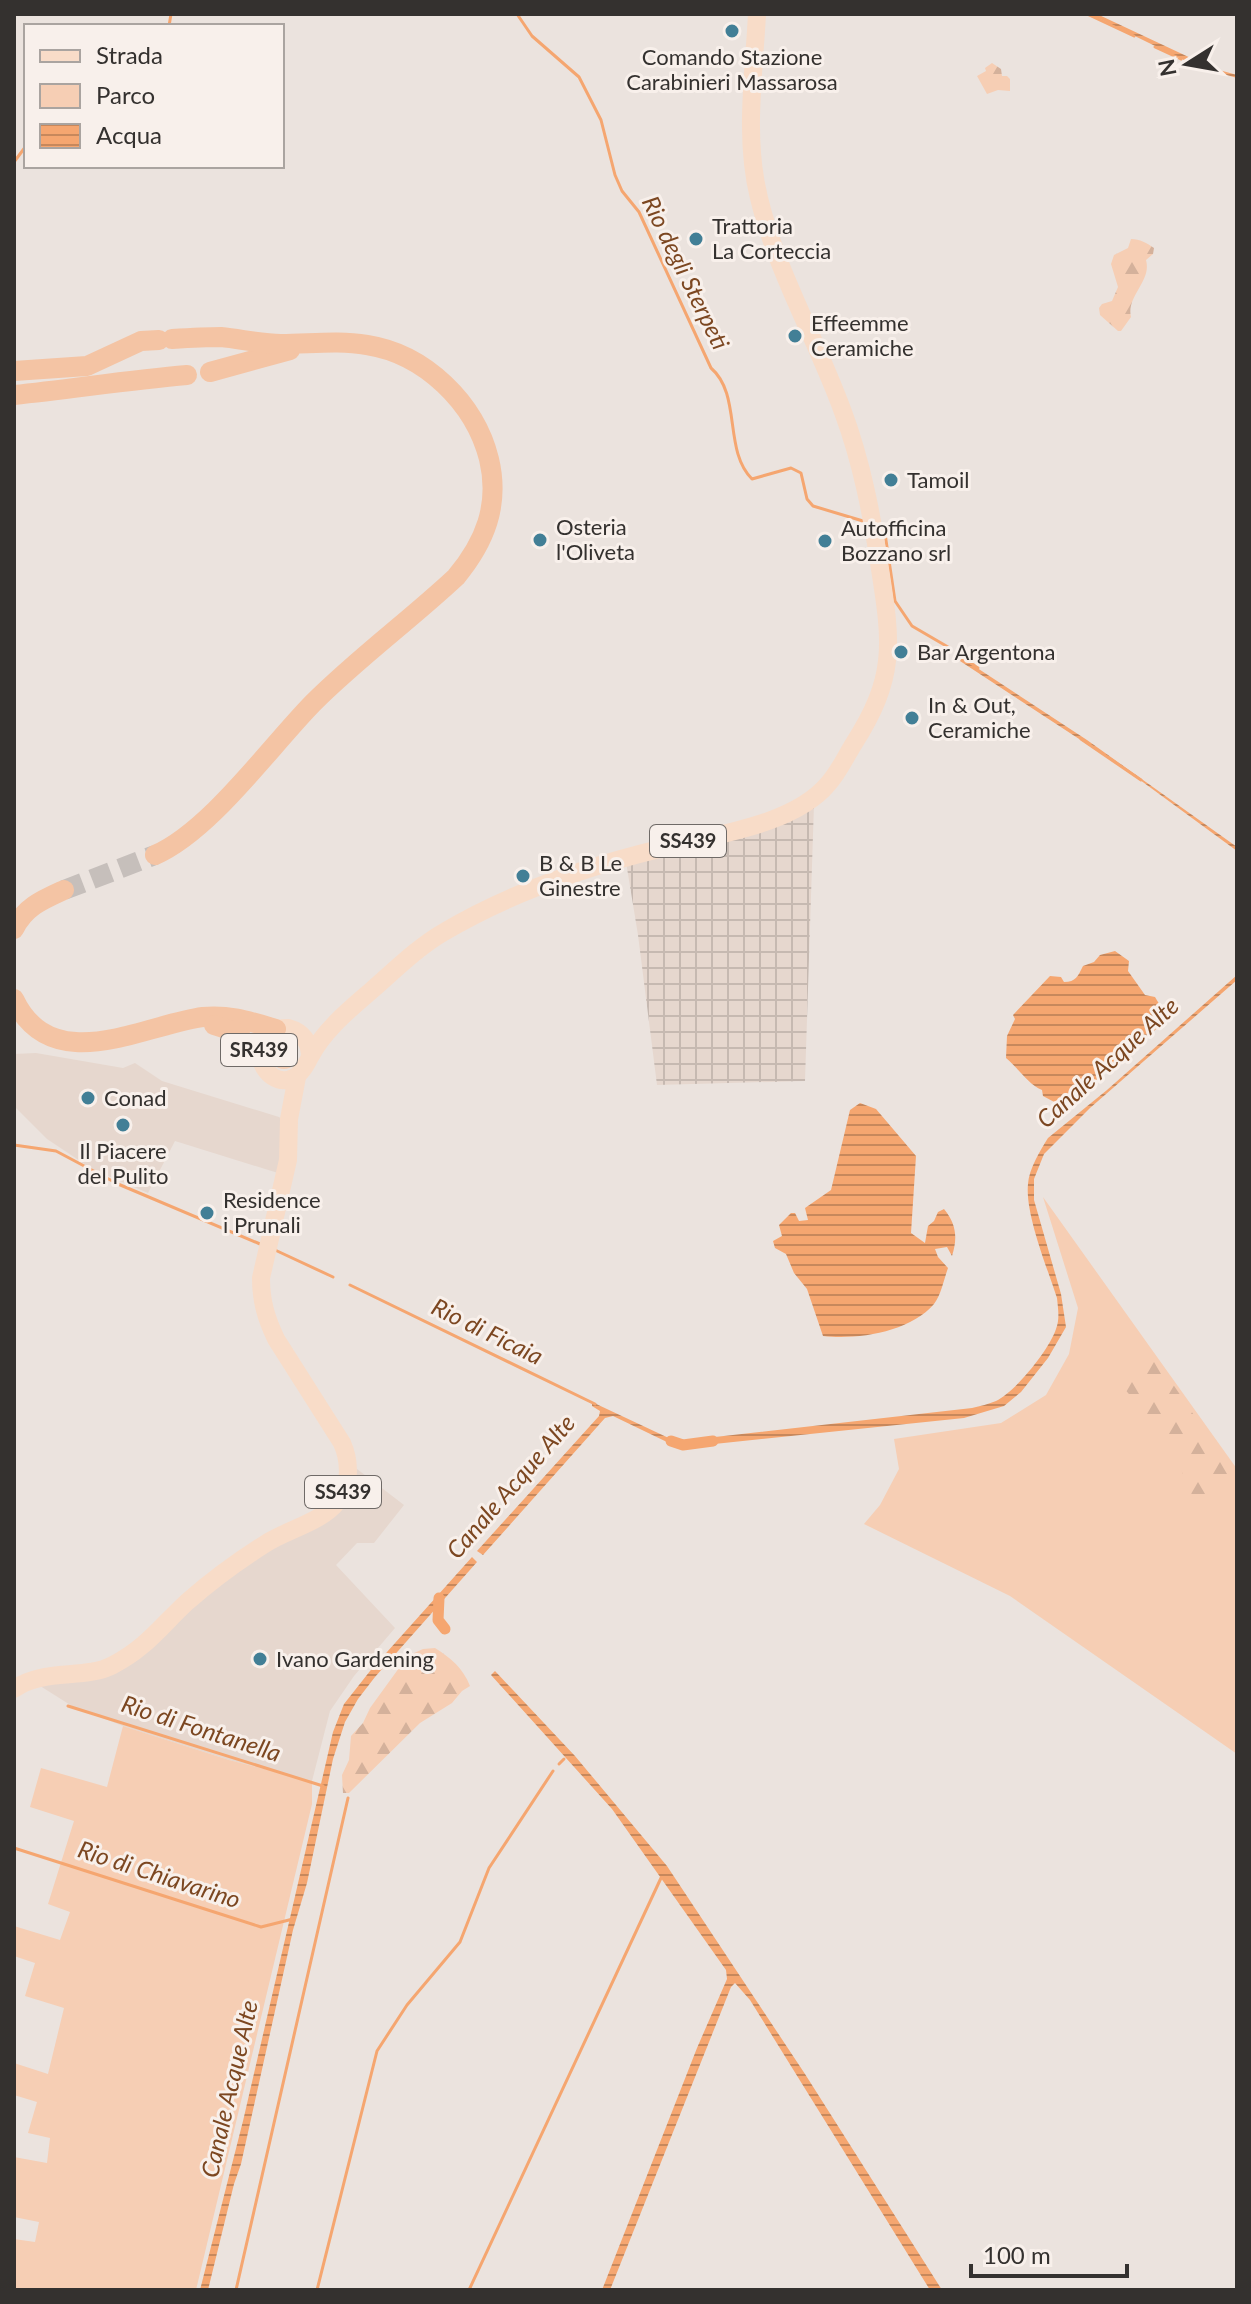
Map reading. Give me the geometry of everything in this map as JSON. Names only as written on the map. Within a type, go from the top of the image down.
[{"type":"highway","points":[[15,370],[87,366],[141,341],[165,339],[220,337],[278,344],[336,342],[369,345],[426,369],[453,393],[476,425],[487,453],[493,478],[493,503],[486,534],[456,577],[316,700],[207,819],[172,847],[155,855]]},
{"type":"highway","points":[[210,372],[313,343]]},
{"type":"highway","points":[[15,370],[123,380]]},
{"type":"highway","points":[[14,395],[187,375]]},
{"type":"highway","points":[[14,929],[25,912],[36,903],[64,890]]},
{"type":"highway","points":[[14,999],[26,1017],[41,1029],[56,1038],[70,1041],[97,1043],[217,1017],[285,1029]]},
{"type":"highway","points":[[187,1022],[213,1024],[236,1032],[259,1057]]},
{"type":"main road","name":"SS439","points":[[310,1057],[337,1020],[441,933],[503,902],[595,865],[756,824],[790,813],[809,802],[831,782],[882,692],[889,648],[887,618],[872,516],[859,461],[840,404],[781,266],[757,188],[751,136],[757,14]]},
{"type":"main road","name":"SR439","points":[[285,1029],[307,1041],[310,1057],[306,1069],[297,1077],[282,1080],[264,1070],[259,1057],[262,1040],[285,1029],[337,1020]]},
{"type":"main road","name":"SR439","points":[[271,1076],[289,1119]]},
{"type":"main road","name":"SS439","points":[[14,1689],[32,1679],[110,1667],[148,1643],[208,1585],[266,1543],[321,1515],[343,1495],[347,1476],[346,1452],[333,1426],[276,1339],[267,1321],[261,1295],[261,1278],[288,1160],[289,1119],[297,1077]]},
{"type":"shaded area","points":[[814,804],[805,1081],[657,1085],[626,862]]},
{"type":"shaded area","points":[[36,1053],[123,1068],[135,1063],[162,1081],[279,1117],[283,1120],[283,1132],[278,1173],[175,1141],[148,1193],[92,1169],[47,1139],[14,1106],[14,1054]]},
{"type":"shaded area","points":[[357,1469],[404,1505],[374,1543],[357,1543],[336,1565],[395,1628],[354,1676],[330,1711],[312,1781],[229,1760],[123,1726],[72,1706],[37,1684],[117,1671],[191,1604],[285,1540],[355,1477]]},
{"type":"green space","points":[[992,63],[1001,69],[1002,76],[1010,79],[1010,91],[998,90],[987,94],[977,76]]},
{"type":"green space","points":[[1131,239],[1154,248],[1153,254],[1146,260],[1145,275],[1132,302],[1131,317],[1118,331],[1100,315],[1099,308],[1112,301],[1118,287],[1111,264],[1114,255],[1128,248]]},
{"type":"green space","points":[[284,1041],[294,1045],[298,1055],[294,1065],[284,1069],[274,1065],[270,1055],[274,1045]]},
{"type":"green space","points":[[1043,1197],[1237,1469],[1237,1754],[1010,1596],[864,1524],[880,1505],[899,1469],[894,1439],[1001,1423],[1046,1395],[1069,1354],[1078,1308]]},
{"type":"green space","points":[[1149,1356],[1166,1374],[1234,1474],[1234,1480],[1218,1501],[1208,1502],[1190,1493],[1174,1450],[1158,1439],[1143,1410],[1121,1385],[1124,1375]]},
{"type":"green space","points":[[435,1648],[456,1664],[470,1686],[452,1703],[420,1723],[349,1793],[343,1793],[342,1775],[349,1760],[351,1736],[412,1654]]},
{"type":"green space","points":[[123,1726],[229,1760],[312,1781],[312,1804],[196,2290],[14,2290],[14,2239],[35,2242],[39,2222],[14,2217],[14,2157],[47,2163],[50,2138],[28,2133],[37,2102],[14,2095],[14,2063],[48,2074],[64,2008],[25,1996],[35,1963],[14,1956],[14,1926],[60,1940],[70,1912],[48,1904],[74,1821],[30,1807],[41,1768],[107,1787]]},
{"type":"water","points":[[1085,14],[1097,14],[1212,68],[1237,75],[1237,78],[1196,66]]},
{"type":"water","points":[[962,658],[1087,740],[1237,847],[1237,851],[1125,769],[960,661]]},
{"type":"water","points":[[1115,951],[1129,961],[1128,971],[1145,995],[1155,997],[1167,1017],[1072,1101],[1058,1104],[1043,1096],[1042,1090],[1006,1058],[1007,1036],[1015,1019],[1013,1015],[1050,976],[1061,977],[1064,982],[1074,980],[1083,966],[1094,962],[1100,955]]},
{"type":"water","points":[[1237,975],[1237,980],[1090,1108],[1044,1154],[1034,1179],[1034,1200],[1061,1294],[1066,1327],[1048,1358],[1021,1392],[1004,1406],[964,1418],[705,1445],[697,1439],[972,1408],[1004,1396],[1031,1369],[1052,1338],[1058,1321],[1057,1298],[1038,1241],[1028,1196],[1029,1178],[1038,1154],[1048,1138]]},
{"type":"water","points":[[860,1103],[876,1109],[916,1156],[911,1233],[925,1243],[928,1226],[944,1209],[955,1231],[955,1243],[952,1256],[947,1247],[935,1249],[948,1268],[934,1304],[924,1314],[883,1332],[852,1337],[823,1336],[807,1289],[794,1273],[786,1254],[775,1248],[773,1241],[782,1236],[779,1225],[791,1213],[795,1213],[799,1221],[808,1220],[805,1208],[831,1190],[850,1110]]},
{"type":"water","points":[[592,1402],[690,1448],[669,1443],[613,1416],[605,1418],[483,1555],[477,1551],[599,1416],[600,1411],[592,1406]]},
{"type":"water","points":[[472,1557],[477,1562],[375,1677],[345,1722],[333,1759],[241,2164],[208,2290],[200,2290],[243,2121],[333,1732],[344,1704],[370,1671]]},
{"type":"water","points":[[495,1671],[575,1756],[667,1866],[805,2074],[942,2290],[930,2290],[750,2000],[735,1983],[610,2290],[602,2290],[727,1979],[726,1970],[612,1809],[491,1675]]},
{"type":"waterway","name":"Rio degli Sterpeti","points":[[169,24],[171,14]]},
{"type":"waterway","name":"Rio degli Sterpeti","points":[[517,14],[532,36],[579,77],[601,120],[622,191],[639,212],[711,368],[726,393],[743,467],[752,479],[791,468],[801,473],[807,499],[813,506],[863,521]]},
{"type":"waterway","points":[[1087,14],[1134,36]]},
{"type":"waterway","points":[[1155,47],[1181,59]]},
{"type":"waterway","name":"Rio degli Sterpeti","points":[[14,162],[24,149]]},
{"type":"waterway","name":"Rio degli Sterpeti","points":[[884,527],[895,601],[912,626],[948,647]]},
{"type":"waterway","name":"Rio degli Sterpeti","points":[[962,657],[978,668]]},
{"type":"waterway","name":"Rio degli Sterpeti","points":[[1081,739],[1141,780]]},
{"type":"waterway","name":"Rio di Ficaia","points":[[14,1145],[56,1151],[118,1184],[260,1244]]},
{"type":"waterway","name":"Rio di Ficaia","points":[[275,1250],[333,1277]]},
{"type":"waterway","name":"Rio di Ficaia","points":[[350,1285],[595,1404]]},
{"type":"waterway","name":"Canale Acque Alte","points":[[671,1441],[683,1445],[713,1441]]},
{"type":"waterway","points":[[439,1598],[438,1620],[445,1629]]},
{"type":"waterway","name":"Rio di Fontanella","points":[[68,1706],[323,1786]]},
{"type":"waterway","points":[[559,1764],[564,1759]]},
{"type":"waterway","points":[[317,2290],[377,2051],[407,2005],[460,1942],[489,1868],[553,1771]]},
{"type":"waterway","points":[[236,2290],[348,1798]]},
{"type":"waterway","name":"Rio di Chiavarino","points":[[14,1848],[261,1927],[293,1919]]},
{"type":"waterway","points":[[469,2290],[661,1878]]},
{"type":"tunnel","points":[[64,890],[155,855]]},
{"type":"place","name":"Comando Stazione Carabinieri Massarosa","points":[[732,31]]},
{"type":"place","name":"Trattoria La Corteccia","points":[[696,239]]},
{"type":"place","name":"Effeemme Ceramiche","points":[[795,336]]},
{"type":"place","name":"Tamoil","points":[[891,480]]},
{"type":"place","name":"Osteria l'Oliveta","points":[[540,540]]},
{"type":"place","name":"Autofficina Bozzano srl","points":[[825,541]]},
{"type":"place","name":"Bar Argentona","points":[[901,652]]},
{"type":"place","name":"In & Out, Ceramiche","points":[[912,718]]},
{"type":"place","name":"B & B Le Ginestre","points":[[523,876]]},
{"type":"place","name":"Conad","points":[[88,1098]]},
{"type":"place","name":"Il Piacere del Pulito","points":[[123,1125]]},
{"type":"place","name":"Residence i Prunali","points":[[207,1213]]},
{"type":"place","name":"Ivano Gardening","points":[[260,1659]]}]
